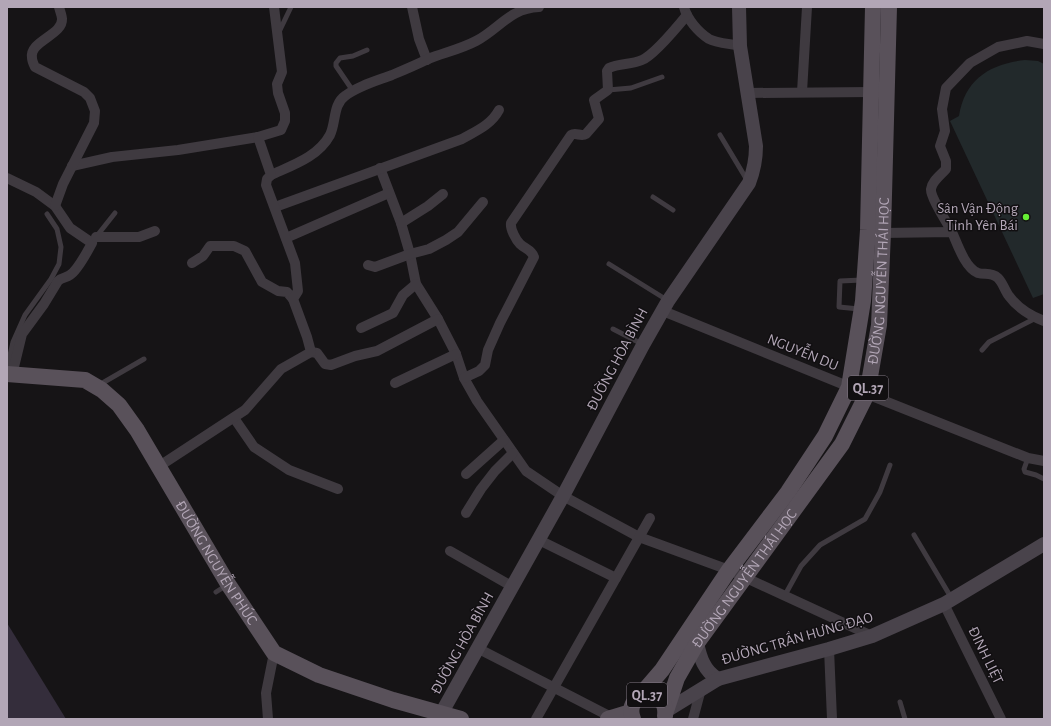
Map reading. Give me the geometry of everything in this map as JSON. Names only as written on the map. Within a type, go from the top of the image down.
[{"type":"main road","name":"ĐƯỜNG NGUYỄN THÁI HỌC","points":[[633,712],[729,570],[788,492],[825,436],[849,387],[862,309],[865,280],[868,230],[873,7]]},
{"type":"main road","name":"ĐƯỜNG NGUYỄN THÁI HỌC","points":[[665,715],[676,678],[697,643],[842,444],[867,394],[879,325],[889,7]]},
{"type":"main road","name":"ĐƯỜNG NGUYỄN PHÚC","points":[[9,372],[85,380],[102,390],[120,405],[137,430],[158,467],[222,588],[242,603],[274,653]]},
{"type":"main road","points":[[274,653],[319,674],[440,717],[460,719]]},
{"type":"main road","name":"QL.37","points":[[633,712],[647,695],[658,697],[662,700],[665,715]]},
{"type":"main road","points":[[611,718],[633,712]]},
{"type":"street","points":[[55,206],[61,189],[94,123],[95,111],[90,98],[84,92],[35,67],[32,59],[32,53],[37,46],[59,28],[63,20],[59,7]]},
{"type":"street","points":[[72,166],[112,157],[178,150],[258,137],[281,130],[285,121],[285,113],[277,84],[282,72],[274,7]]},
{"type":"street","points":[[412,7],[419,39],[427,60]]},
{"type":"street","points":[[293,299],[298,291],[295,263],[266,184],[267,179],[271,175],[303,160],[316,152],[330,134],[337,108],[343,97],[353,91],[476,41],[510,16],[523,9],[539,7]]},
{"type":"street","name":"ĐƯỜNG HÒA BÌNH","points":[[440,717],[564,496],[665,306],[748,183],[754,171],[756,146],[740,46],[739,7]]},
{"type":"street","points":[[802,92],[807,7]]},
{"type":"street","points":[[464,378],[479,371],[485,365],[488,350],[500,323],[534,257],[533,253],[519,243],[510,227],[511,223],[571,135],[575,133],[583,135],[586,134],[598,121],[599,118],[594,100],[608,90],[607,71],[609,68],[612,66],[629,65],[644,60],[668,37],[686,11],[698,29],[710,39],[740,46]]},
{"type":"street","points":[[1041,319],[1022,309],[1010,297],[998,279],[992,274],[972,270],[966,262],[952,232],[933,198],[931,190],[933,183],[946,169],[946,161],[940,146],[945,131],[942,109],[946,88],[970,63],[998,47],[1027,41],[1044,44]]},
{"type":"street","points":[[748,93],[872,92]]},
{"type":"street","points":[[274,207],[462,140],[485,126],[495,117],[499,110]]},
{"type":"street","points":[[258,137],[271,175]]},
{"type":"street","points":[[380,168],[401,223],[410,254],[416,284],[438,319],[456,354],[464,378],[477,401],[526,471],[564,496],[639,537],[746,577],[872,636]]},
{"type":"street","points":[[7,178],[36,192],[55,206],[70,228],[94,240],[139,236],[155,231]]},
{"type":"street","points":[[286,238],[390,193]]},
{"type":"street","points":[[401,223],[428,206],[443,194]]},
{"type":"street","points":[[368,265],[375,267],[410,254],[429,249],[458,232],[483,202]]},
{"type":"street","points":[[883,233],[952,232]]},
{"type":"street","points":[[9,372],[22,334],[44,304],[58,281],[61,278],[70,275],[75,270],[94,240]]},
{"type":"street","points":[[192,263],[203,256],[210,246],[234,246],[245,251],[262,282],[278,291],[287,292],[293,299],[311,352]]},
{"type":"street","points":[[361,328],[393,313],[403,295],[416,284]]},
{"type":"street","name":"NGUYỄN DU","points":[[665,306],[849,387],[1028,458],[1044,461]]},
{"type":"street","points":[[158,467],[245,410],[281,369],[311,352],[317,353],[325,364],[331,365],[355,356],[377,351],[438,319]]},
{"type":"street","points":[[394,383],[456,354]]},
{"type":"street","points":[[234,418],[254,447],[289,470],[338,489]]},
{"type":"street","points":[[466,474],[504,440]]},
{"type":"street","points":[[466,513],[495,470],[513,452]]},
{"type":"street","points":[[536,719],[650,518]]},
{"type":"street","points":[[539,540],[616,578]]},
{"type":"street","name":"ĐƯỜNG TRẦN HƯNG ĐẠO","points":[[665,715],[700,689],[718,679],[872,636],[948,602],[1044,544]]},
{"type":"street","points":[[450,551],[513,587]]},
{"type":"street","name":"ĐINH LIỆT","points":[[948,602],[1001,719]]},
{"type":"street","points":[[697,643],[703,664],[713,676],[718,679]]},
{"type":"street","points":[[479,648],[611,718]]},
{"type":"street","points":[[829,649],[832,719]]},
{"type":"street","points":[[268,719],[266,693],[274,653]]},
{"type":"street","points":[[693,719],[700,689]]},
{"type":"lane","points":[[278,35],[291,7]]},
{"type":"lane","points":[[353,91],[336,66],[336,63],[340,58],[353,56],[367,50]]},
{"type":"lane","points":[[608,90],[631,88],[662,77]]},
{"type":"lane","points":[[720,135],[748,183]]},
{"type":"lane","points":[[653,197],[673,210]]},
{"type":"lane","points":[[94,240],[115,213]]},
{"type":"lane","points":[[9,372],[13,342],[25,315],[51,279],[58,264],[61,247],[57,229],[48,214]]},
{"type":"lane","points":[[609,264],[665,306]]},
{"type":"lane","points":[[862,309],[839,307],[840,281],[865,280]]},
{"type":"lane","points":[[982,350],[989,342],[1041,319]]},
{"type":"lane","points":[[613,329],[643,345]]},
{"type":"lane","points":[[96,386],[144,359]]},
{"type":"lane","points":[[1028,458],[1024,469],[1025,472],[1036,474],[1044,479]]},
{"type":"lane","points":[[785,595],[801,566],[820,545],[865,519],[880,492],[890,465]]},
{"type":"lane","points":[[914,535],[948,602]]},
{"type":"lane","points":[[900,702],[905,719]]},
{"type":"shaded area","name":"Sân Vận Động Tỉnh Yên Bái","points":[[1025,60],[1038,61],[1044,64],[1044,294],[1033,298],[950,121],[959,116],[962,103],[967,92],[973,83],[981,76],[1001,65]]},
{"type":"shaded area","points":[[7,623],[66,719],[7,719]]},
{"type":"place","name":"Sân Vận Động Tỉnh Yên Bái","points":[[1026,217]]}]
